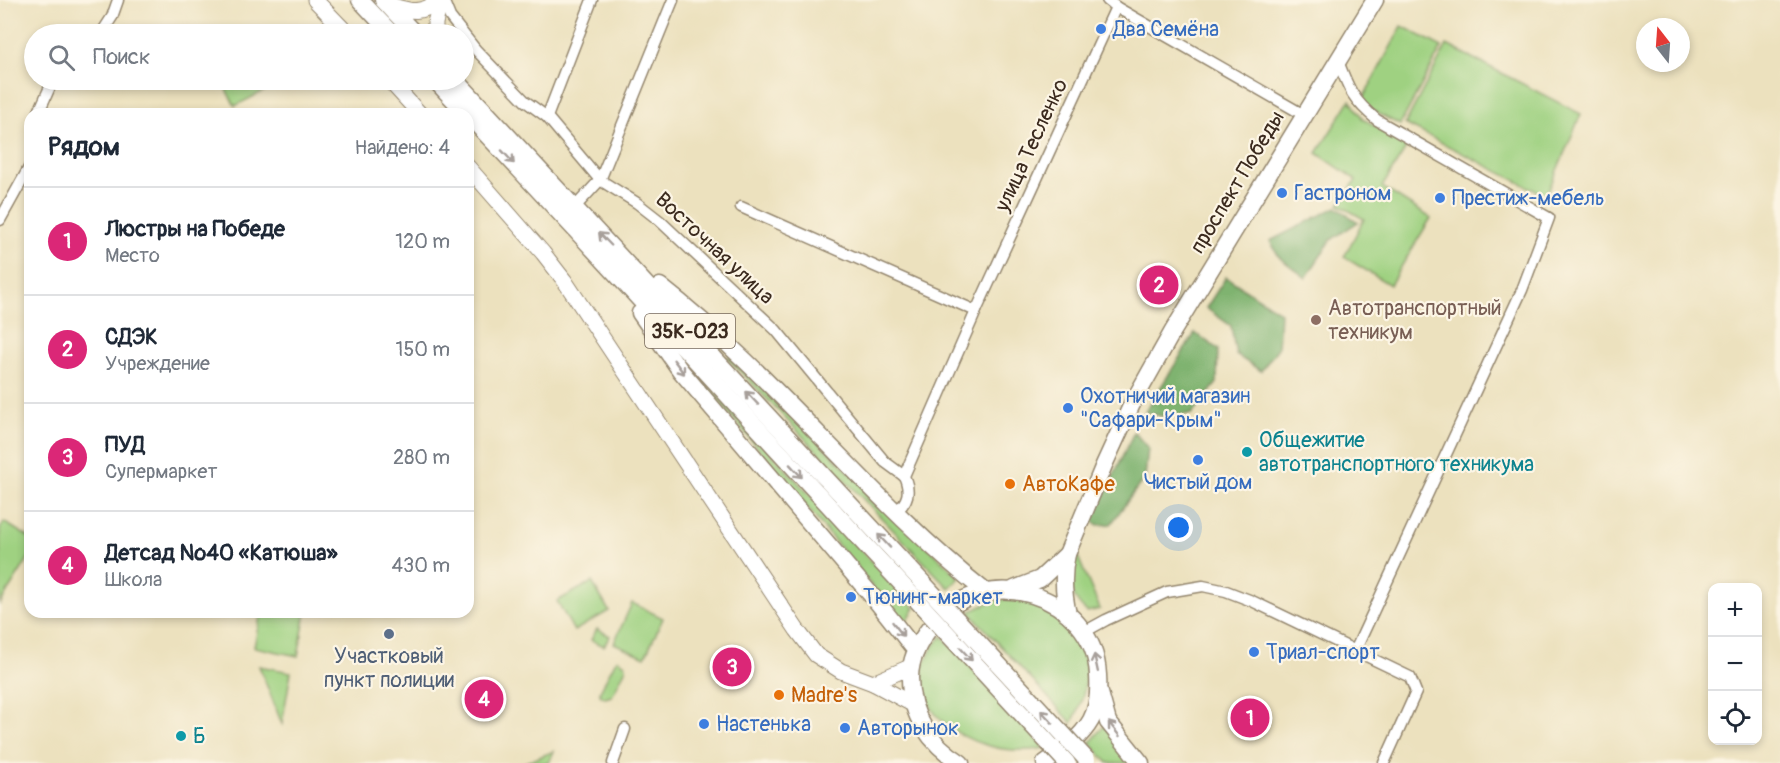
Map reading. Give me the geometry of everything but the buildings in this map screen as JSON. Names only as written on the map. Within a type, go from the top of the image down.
[{"type":"main road","points":[[360,0],[383,24]]},
{"type":"main road","name":"проспект Победы","points":[[1068,614],[1063,588],[1067,554],[1132,404],[1173,331],[1375,0]]},
{"type":"main road","points":[[385,2],[406,24]]},
{"type":"main road","name":"35К-023","points":[[445,90],[462,108]]},
{"type":"main road","name":"35К-023","points":[[465,90],[622,257],[918,590],[1067,763]]},
{"type":"main road","name":"35К-023","points":[[474,120],[597,251],[751,423],[1088,761]]},
{"type":"main road","points":[[597,251],[680,370],[878,603],[913,659]]},
{"type":"main road","points":[[622,257],[674,297],[722,339],[896,512],[987,592]]},
{"type":"main road","name":"проспект Победы","points":[[1012,590],[1040,579],[1067,554]]},
{"type":"main road","points":[[961,763],[945,758],[927,734],[912,704],[913,659],[924,635],[941,614],[967,599],[987,592],[1012,590],[1039,596],[1068,614],[1084,632],[1095,658],[1099,688],[1108,722],[1141,763]]},
{"type":"main road","points":[[1045,763],[1065,749],[1084,729],[1091,719],[1099,688]]},
{"type":"street","points":[[108,24],[118,0]]},
{"type":"street","points":[[315,0],[338,24]]},
{"type":"street","points":[[385,2],[420,11],[441,0]]},
{"type":"street","points":[[435,24],[441,0]]},
{"type":"street","name":"Восточная улица","points":[[441,0],[456,24]]},
{"type":"street","points":[[547,117],[592,0]]},
{"type":"street","points":[[575,207],[600,180],[673,0]]},
{"type":"street","points":[[1107,0],[1304,115]]},
{"type":"street","name":"улица Тесленко","points":[[896,512],[908,496],[908,485],[904,476],[976,311],[1116,7]]},
{"type":"street","name":"Восточная улица","points":[[474,47],[525,101],[547,117],[600,180],[637,203],[660,221],[776,330],[885,462],[904,476]]},
{"type":"street","points":[[1338,61],[1348,87],[1360,106],[1377,120],[1549,218],[1522,290],[1355,651]]},
{"type":"street","points":[[41,108],[49,90]]},
{"type":"street","points":[[398,90],[415,108]]},
{"type":"street","points":[[474,174],[564,280],[816,655],[841,671],[873,683],[912,704]]},
{"type":"street","points":[[0,220],[24,177]]},
{"type":"street","points":[[741,207],[976,311]]},
{"type":"street","points":[[1084,632],[1167,592],[1203,586],[1226,591],[1252,601],[1410,677],[1416,692],[1384,763]]},
{"type":"street","points":[[873,683],[913,659]]},
{"type":"street","points":[[613,763],[625,729]]},
{"type":"green space","points":[[1402,26],[1442,47],[1400,125],[1360,104]]},
{"type":"green space","points":[[1447,45],[1581,114],[1546,196],[1405,124]]},
{"type":"green space","points":[[226,90],[266,90],[235,106]]},
{"type":"green space","points":[[1350,100],[1363,119],[1408,145],[1382,187],[1431,218],[1390,285],[1344,257],[1364,219],[1339,205],[1356,180],[1317,153]]},
{"type":"green space","points":[[1336,207],[1358,222],[1331,240],[1306,278],[1280,258],[1270,241]]},
{"type":"green space","points":[[1226,277],[1280,312],[1278,348],[1261,371],[1236,355],[1231,326],[1206,308]]},
{"type":"green space","points":[[1195,333],[1218,349],[1217,383],[1192,414],[1161,416],[1145,412]]},
{"type":"green space","points":[[729,356],[960,578],[949,588],[727,358]]},
{"type":"green space","points":[[689,365],[915,608],[904,625]]},
{"type":"green space","points":[[1134,432],[1148,448],[1145,477],[1111,524],[1098,525],[1092,521]]},
{"type":"green space","points":[[4,522],[24,534],[24,566],[0,604],[0,529]]},
{"type":"green space","points":[[1078,557],[1100,609],[1087,612],[1075,597],[1069,564]]},
{"type":"green space","points":[[592,582],[609,611],[574,631],[557,601]]},
{"type":"green space","points":[[1010,598],[1033,604],[1053,614],[1068,627],[1079,642],[1085,660],[1086,679],[1082,701],[1072,723],[969,612],[990,602]]},
{"type":"green space","points":[[632,603],[663,618],[645,657],[614,643]]},
{"type":"green space","points":[[260,618],[305,618],[298,656],[254,647]]},
{"type":"green space","points":[[597,629],[610,636],[604,646],[591,640]]},
{"type":"green space","points":[[942,636],[1045,748],[1016,750],[988,746],[963,736],[942,721],[928,703],[922,682],[926,660]]},
{"type":"green space","points":[[618,659],[625,664],[626,668],[612,696],[605,698],[600,695],[600,691]]},
{"type":"green space","points":[[259,666],[291,672],[282,724]]},
{"type":"green space","points":[[1104,726],[1135,763],[1108,763],[1090,743]]},
{"type":"green space","points":[[554,751],[549,763],[524,763]]},
{"type":"place","name":"Два Семёна","points":[[1101,29]]},
{"type":"place","name":"Гастроном","points":[[1282,193]]},
{"type":"place","name":"Престиж-мебель","points":[[1440,198]]},
{"type":"place","name":"СДЭК","points":[[1159,285]]},
{"type":"place","name":"Автотранспортный техникум","points":[[1316,320]]},
{"type":"place","name":"Охотничий магазин \"Сафари-Крым\"","points":[[1068,408]]},
{"type":"place","name":"Общежитие автотранспортного техникума","points":[[1247,452]]},
{"type":"place","name":"Чистый дом","points":[[1198,460]]},
{"type":"place","name":"АвтоКафе","points":[[1010,484]]},
{"type":"place","name":"Тюнинг-маркет","points":[[851,597]]},
{"type":"place","name":"Участковый пункт полиции","points":[[389,634]]},
{"type":"place","name":"Триал-спорт","points":[[1254,652]]},
{"type":"place","name":"ПУД","points":[[732,667]]},
{"type":"place","name":"Madre's","points":[[779,695]]},
{"type":"place","name":"Детсад №40 «Катюша»","points":[[484,699]]},
{"type":"place","name":"Люстры на Победе","points":[[1250,718]]},
{"type":"place","name":"Настенька","points":[[704,724]]},
{"type":"place","name":"Авторынок","points":[[845,728]]},
{"type":"place","name":"Б","points":[[181,736]]}]
